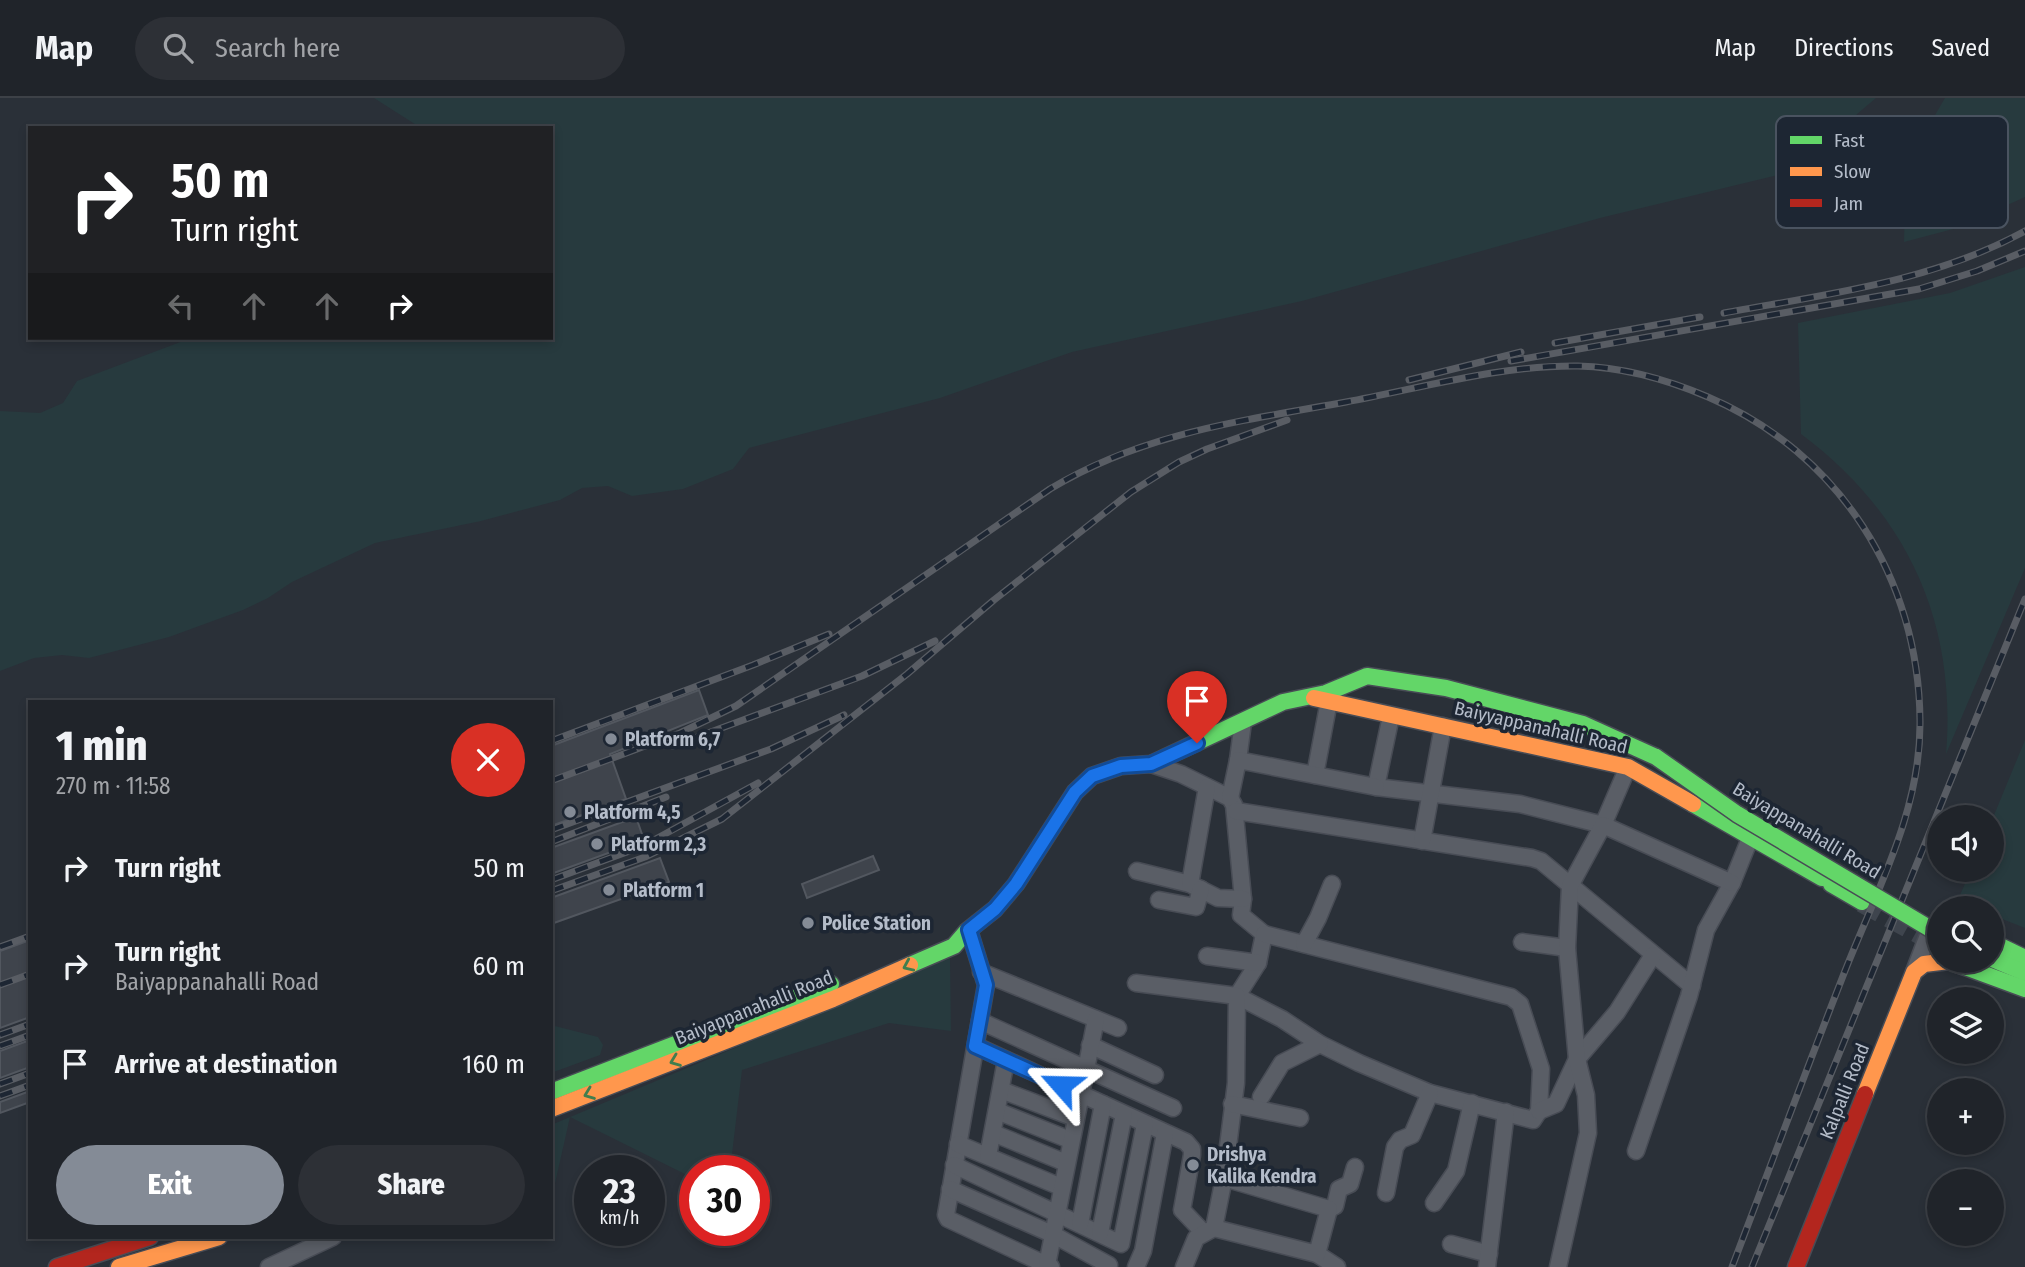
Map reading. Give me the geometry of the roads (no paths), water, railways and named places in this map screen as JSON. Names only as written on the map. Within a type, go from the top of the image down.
[{"type":"street","name":"Baiyappanahalli Road","points":[[553,1109],[951,932],[967,931],[995,909],[1016,884],[1075,792],[1092,776],[1121,766],[1151,764],[1283,702],[1326,693],[1367,676],[1446,688],[1584,724],[1656,757],[1737,814],[1927,931]]},
{"type":"street","name":"Baiyyappanahalli Road","points":[[1308,696],[1628,767],[1862,902]]},
{"type":"street","points":[[1315,775],[1329,701]]},
{"type":"street","points":[[1376,787],[1391,716]]},
{"type":"street","points":[[1136,983],[1237,996],[1282,1018],[1320,1044],[1430,1093],[1533,1120],[1539,1111],[1541,1069],[1520,1004],[1511,997],[1264,934],[1241,915],[1243,899],[1233,805],[1242,722]]},
{"type":"street","points":[[1422,841],[1443,726]]},
{"type":"street","points":[[1238,760],[1376,787],[1520,804],[1603,825],[1732,883]]},
{"type":"street","points":[[1151,764],[1181,774],[1207,787],[1233,805],[1541,861],[1692,986]]},
{"type":"street","points":[[1558,1267],[1588,1133],[1586,1095],[1577,1059],[1567,948],[1570,886],[1603,825],[1628,767]]},
{"type":"street","points":[[1159,900],[1196,906],[1195,887],[1207,787]]},
{"type":"street","points":[[1636,1151],[1692,986],[1706,930],[1732,883],[1751,836]]},
{"type":"street","points":[[1137,871],[1195,887],[1218,898],[1243,899]]},
{"type":"street","points":[[1304,944],[1332,884]]},
{"type":"street","points":[[967,931],[986,985],[946,1214],[948,1219],[1013,1259],[1049,1266],[1056,1212],[1096,1019]]},
{"type":"street","points":[[1184,1267],[1196,1238],[1208,1230],[1224,1178],[1236,1083],[1237,996],[1258,963],[1264,934]]},
{"type":"street","points":[[1522,942],[1567,948]]},
{"type":"street","points":[[2004,948],[2025,958]]},
{"type":"street","name":"Kalpalli Road","points":[[1796,1267],[1914,972],[1927,951]]},
{"type":"street","points":[[1539,1111],[1556,1104],[1577,1059],[1617,1012],[1653,955]]},
{"type":"street","points":[[1207,956],[1258,963]]},
{"type":"street","points":[[1914,972],[1927,964]]},
{"type":"street","points":[[2004,968],[2024,983]]},
{"type":"street","points":[[981,972],[1118,1028]]},
{"type":"street","points":[[1990,973],[2024,983]]},
{"type":"street","points":[[980,1021],[1173,1108]]},
{"type":"street","name":"Baiyappanahalli Road","points":[[553,1092],[707,1041]]},
{"type":"street","points":[[1261,1097],[1282,1063],[1320,1044]]},
{"type":"street","points":[[1090,1045],[1154,1075]]},
{"type":"street","points":[[975,1046],[1186,1142],[1192,1149],[1182,1210],[1208,1230],[1317,1254],[1338,1267]]},
{"type":"street","points":[[988,1156],[1006,1060]]},
{"type":"street","points":[[1000,1090],[1075,1118]]},
{"type":"street","points":[[1386,1193],[1395,1147],[1399,1140],[1412,1135],[1430,1093]]},
{"type":"street","points":[[1434,1203],[1457,1171],[1472,1103]]},
{"type":"street","points":[[1080,1224],[1103,1104]]},
{"type":"street","points":[[1232,1104],[1300,1118]]},
{"type":"street","points":[[997,1111],[1070,1140]]},
{"type":"street","points":[[1451,1244],[1488,1261],[1506,1112]]},
{"type":"street","points":[[1109,1266],[1107,1237],[1124,1114]]},
{"type":"street","points":[[954,1165],[1121,1244],[1145,1124]]},
{"type":"street","points":[[993,1133],[1066,1163]]},
{"type":"street","points":[[1136,1267],[1143,1251],[1165,1133]]},
{"type":"street","points":[[958,1144],[1061,1187]]},
{"type":"street","points":[[1224,1178],[1329,1209],[1335,1206],[1339,1189],[1350,1184],[1355,1167]]},
{"type":"street","points":[[950,1189],[1052,1234],[1109,1266]]},
{"type":"street","points":[[1317,1254],[1329,1209]]},
{"type":"street","points":[[57,1267],[144,1239]]},
{"type":"street","points":[[119,1267],[212,1239]]},
{"type":"street","points":[[269,1267],[329,1239]]},
{"type":"tunnel","points":[[1862,902],[1927,938]]},
{"type":"railway","points":[[1724,313],[1840,292],[1916,274],[1953,263],[2025,231]]},
{"type":"railway","points":[[1511,361],[1919,289],[1977,271],[2025,251]]},
{"type":"railway","points":[[1555,343],[1700,317]]},
{"type":"railway","points":[[1409,380],[1521,352]]},
{"type":"railway","points":[[553,780],[680,733],[736,706],[1050,489],[1121,454],[1157,442],[1231,423],[1520,369],[1595,367],[1660,380],[1708,397],[1755,421],[1797,451],[1833,487],[1863,527],[1887,571],[1905,618],[1916,669],[1920,721],[1913,788],[1894,852],[1843,976],[1732,1267]]},
{"type":"railway","points":[[553,890],[645,857],[722,819],[907,674],[994,600],[1131,492],[1179,462],[1207,449],[1287,420]]},
{"type":"railway","points":[[1752,1267],[2025,599]]},
{"type":"railway","points":[[553,740],[829,634]]},
{"type":"railway","points":[[673,746],[862,676],[935,641]]},
{"type":"railway","points":[[553,829],[771,749],[844,715]]},
{"type":"railway","points":[[553,879],[643,846],[758,783]]},
{"type":"railway","points":[[553,841],[666,797]]},
{"type":"railway","points":[[0,947],[28,937]]},
{"type":"railway","points":[[0,985],[28,975]]},
{"type":"railway","points":[[0,1035],[28,1025]]},
{"type":"railway","points":[[0,1046],[28,1036]]},
{"type":"railway","points":[[0,1084],[28,1074]]},
{"type":"railway","points":[[0,1096],[28,1086]]},
{"type":"place","name":"Platform 6,7","points":[[611,739]]},
{"type":"place","name":"Platform 4,5","points":[[570,812]]},
{"type":"place","name":"Platform 2,3","points":[[597,844]]},
{"type":"place","name":"Platform 1","points":[[609,890]]},
{"type":"place","name":"Police Station","points":[[808,923]]},
{"type":"place","name":"Drishya Kalika Kendra","points":[[1193,1165]]}]
